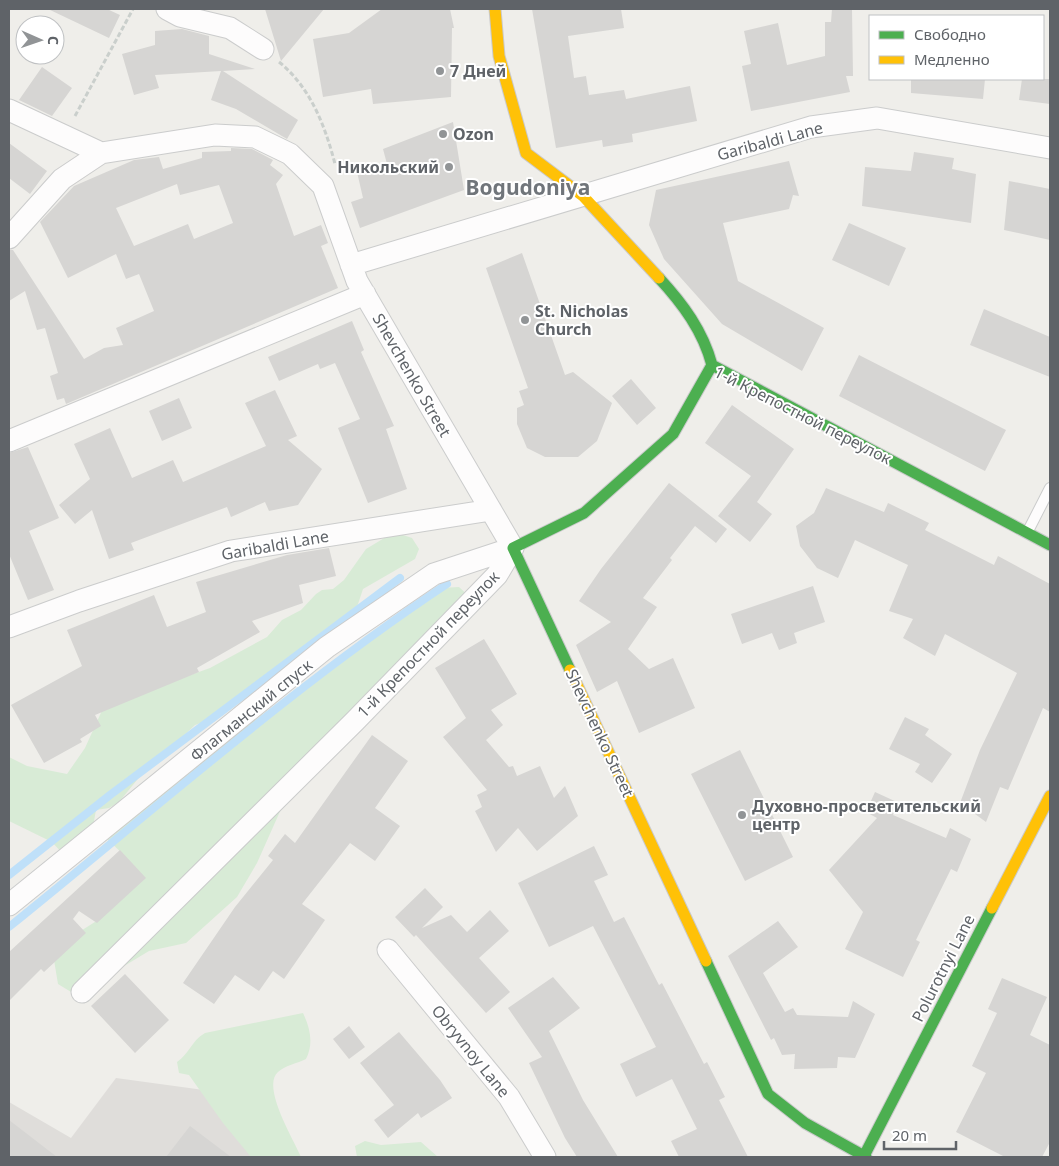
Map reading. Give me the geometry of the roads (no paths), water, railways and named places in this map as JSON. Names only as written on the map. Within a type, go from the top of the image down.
[{"type":"street","points":[[166,9],[180,16],[230,28],[262,49]]},
{"type":"street","points":[[495,9],[499,56],[526,153],[583,196],[682,303],[707,347],[712,365]]},
{"type":"street","points":[[9,110],[101,153]]},
{"type":"street","name":"Garibaldi Lane","points":[[357,280],[583,196],[811,127],[877,118],[1050,148]]},
{"type":"street","name":"Shevchenko Street","points":[[101,153],[216,135],[255,137],[290,154],[323,186],[357,280],[513,548],[768,1094],[805,1123],[864,1157]]},
{"type":"street","points":[[9,238],[62,179],[101,153]]},
{"type":"street","points":[[9,441],[357,280]]},
{"type":"street","name":"1-й Крепостной переулок","points":[[82,992],[355,721],[497,575],[513,548],[584,513],[673,434],[712,365],[1050,545]]},
{"type":"street","name":"Garibaldi Lane","points":[[9,627],[79,601],[231,551],[491,510]]},
{"type":"street","name":"Флагманский спуск","points":[[9,906],[327,647],[434,574],[513,548]]},
{"type":"street","name":"Polurotnyi Lane","points":[[864,1157],[1050,796]]},
{"type":"street","name":"Obryvnoy Lane","points":[[388,950],[509,1096],[545,1157]]},
{"type":"lane","points":[[1027,533],[1050,488]]},
{"type":"waterway","points":[[9,875],[110,795],[400,578]]},
{"type":"waterway","points":[[9,927],[224,750],[334,664],[447,584]]},
{"type":"place","name":"7 Дней","points":[[440,71]]},
{"type":"place","name":"Ozon","points":[[443,134]]},
{"type":"place","name":"Никольский","points":[[449,167]]},
{"type":"place","name":"St. Nicholas Church","points":[[525,320]]},
{"type":"place","name":"Духовно-просветительский центр","points":[[742,815]]},
{"type":"district","name":"Bogudoniya","points":[[528,188]]}]
